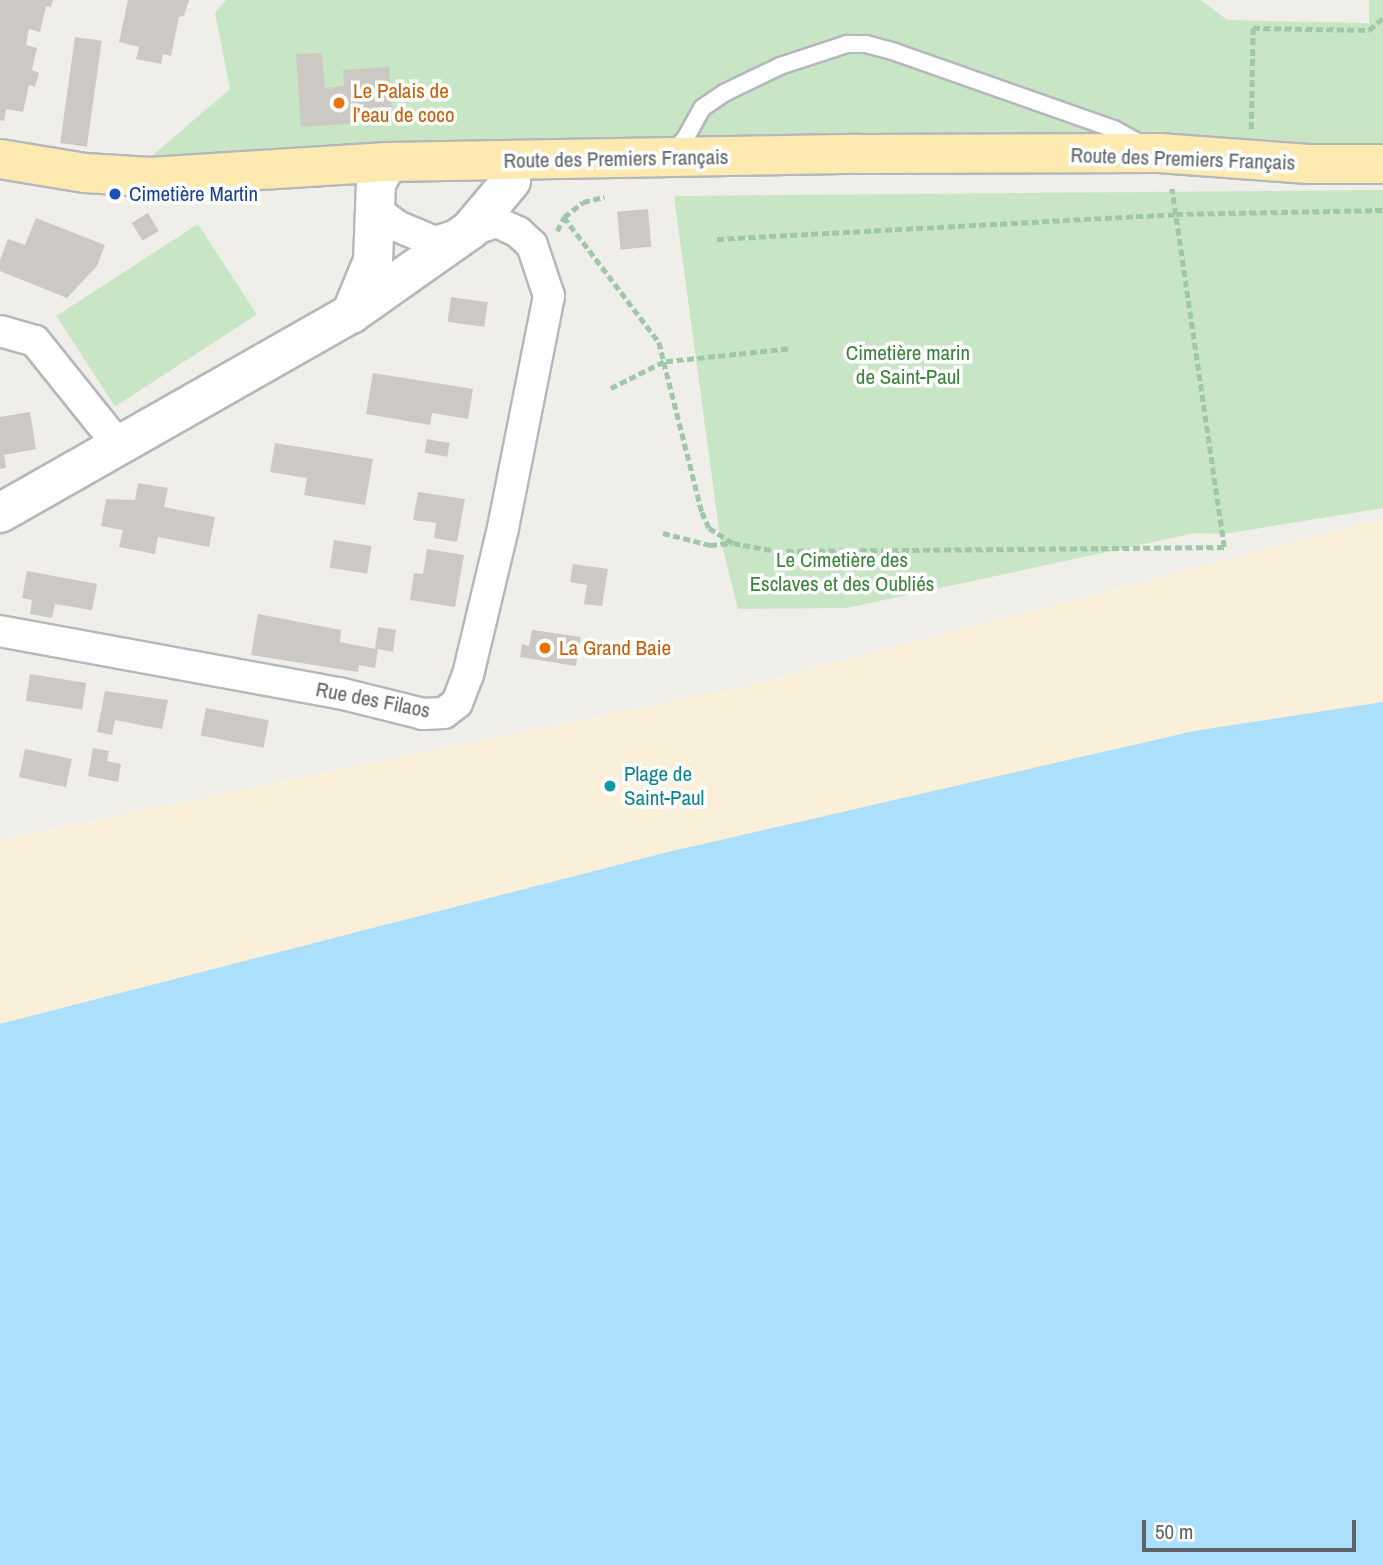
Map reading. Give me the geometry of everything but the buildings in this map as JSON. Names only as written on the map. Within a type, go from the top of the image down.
[{"type":"main road","name":"Route des Premiers Français","points":[[379,185],[666,159],[1159,153],[1309,164]]},
{"type":"main road","name":"Route des Premiers Français","points":[[0,159],[85,173],[194,177],[283,167],[379,185],[1205,172],[1309,164]]},
{"type":"main road","points":[[1309,164],[1383,164]]},
{"type":"main road","points":[[0,513],[351,314],[470,230],[511,181]]},
{"type":"main road","points":[[351,314],[373,261],[379,185]]},
{"type":"street","points":[[379,185],[397,226],[435,242],[497,222],[518,232],[532,245],[546,286]]},
{"type":"street","name":"Rue des Filaos","points":[[0,631],[339,693],[423,714],[444,713],[457,703],[471,663],[503,528],[546,286]]},
{"type":"street","points":[[0,331],[35,341],[119,446]]},
{"type":"lane","points":[[666,159],[685,139],[702,108],[724,93],[780,66],[847,44],[881,47],[908,56],[1114,129],[1159,153]]},
{"type":"lane","points":[[0,348],[35,341]]},
{"type":"path","points":[[1251,140],[1253,28],[1369,30],[1383,18]]},
{"type":"path","points":[[663,533],[710,545],[733,543],[776,551],[1224,547],[1172,189]]},
{"type":"path","points":[[546,286],[555,265],[553,240],[564,217],[583,202],[604,197]]},
{"type":"path","points":[[717,239],[1176,214],[1383,209]]},
{"type":"path","points":[[564,217],[659,342],[702,512],[709,528],[733,543]]},
{"type":"path","points":[[608,390],[664,362],[788,349]]},
{"type":"green space","points":[[226,0],[1201,0],[1227,20],[1369,23],[1369,0],[1383,0],[1383,164],[147,160],[230,89],[215,13]]},
{"type":"green space","name":"Cimetière marin de Saint-Paul","points":[[1383,190],[1383,508],[1224,534],[1195,533],[847,608],[738,609],[720,537],[674,196]]},
{"type":"green space","points":[[198,224],[257,315],[115,407],[56,316]]},
{"type":"sand","name":"Plage de Saint-Paul","points":[[1383,519],[1383,702],[1194,731],[668,852],[0,1024],[0,840],[751,685]]},
{"type":"water","points":[[1383,702],[1383,1565],[0,1565],[0,1024],[668,852],[1194,731]]},
{"type":"place","name":"Le Palais de l’eau de coco","points":[[339,103]]},
{"type":"place","name":"Cimetière Martin","points":[[115,194]]},
{"type":"place","name":"La Grand Baie","points":[[545,648]]},
{"type":"place","name":"Plage de Saint-Paul","points":[[610,786]]},
{"type":"park label","name":"Le Cimetière des Esclaves et des Oubliés","points":[[842,572]]}]
